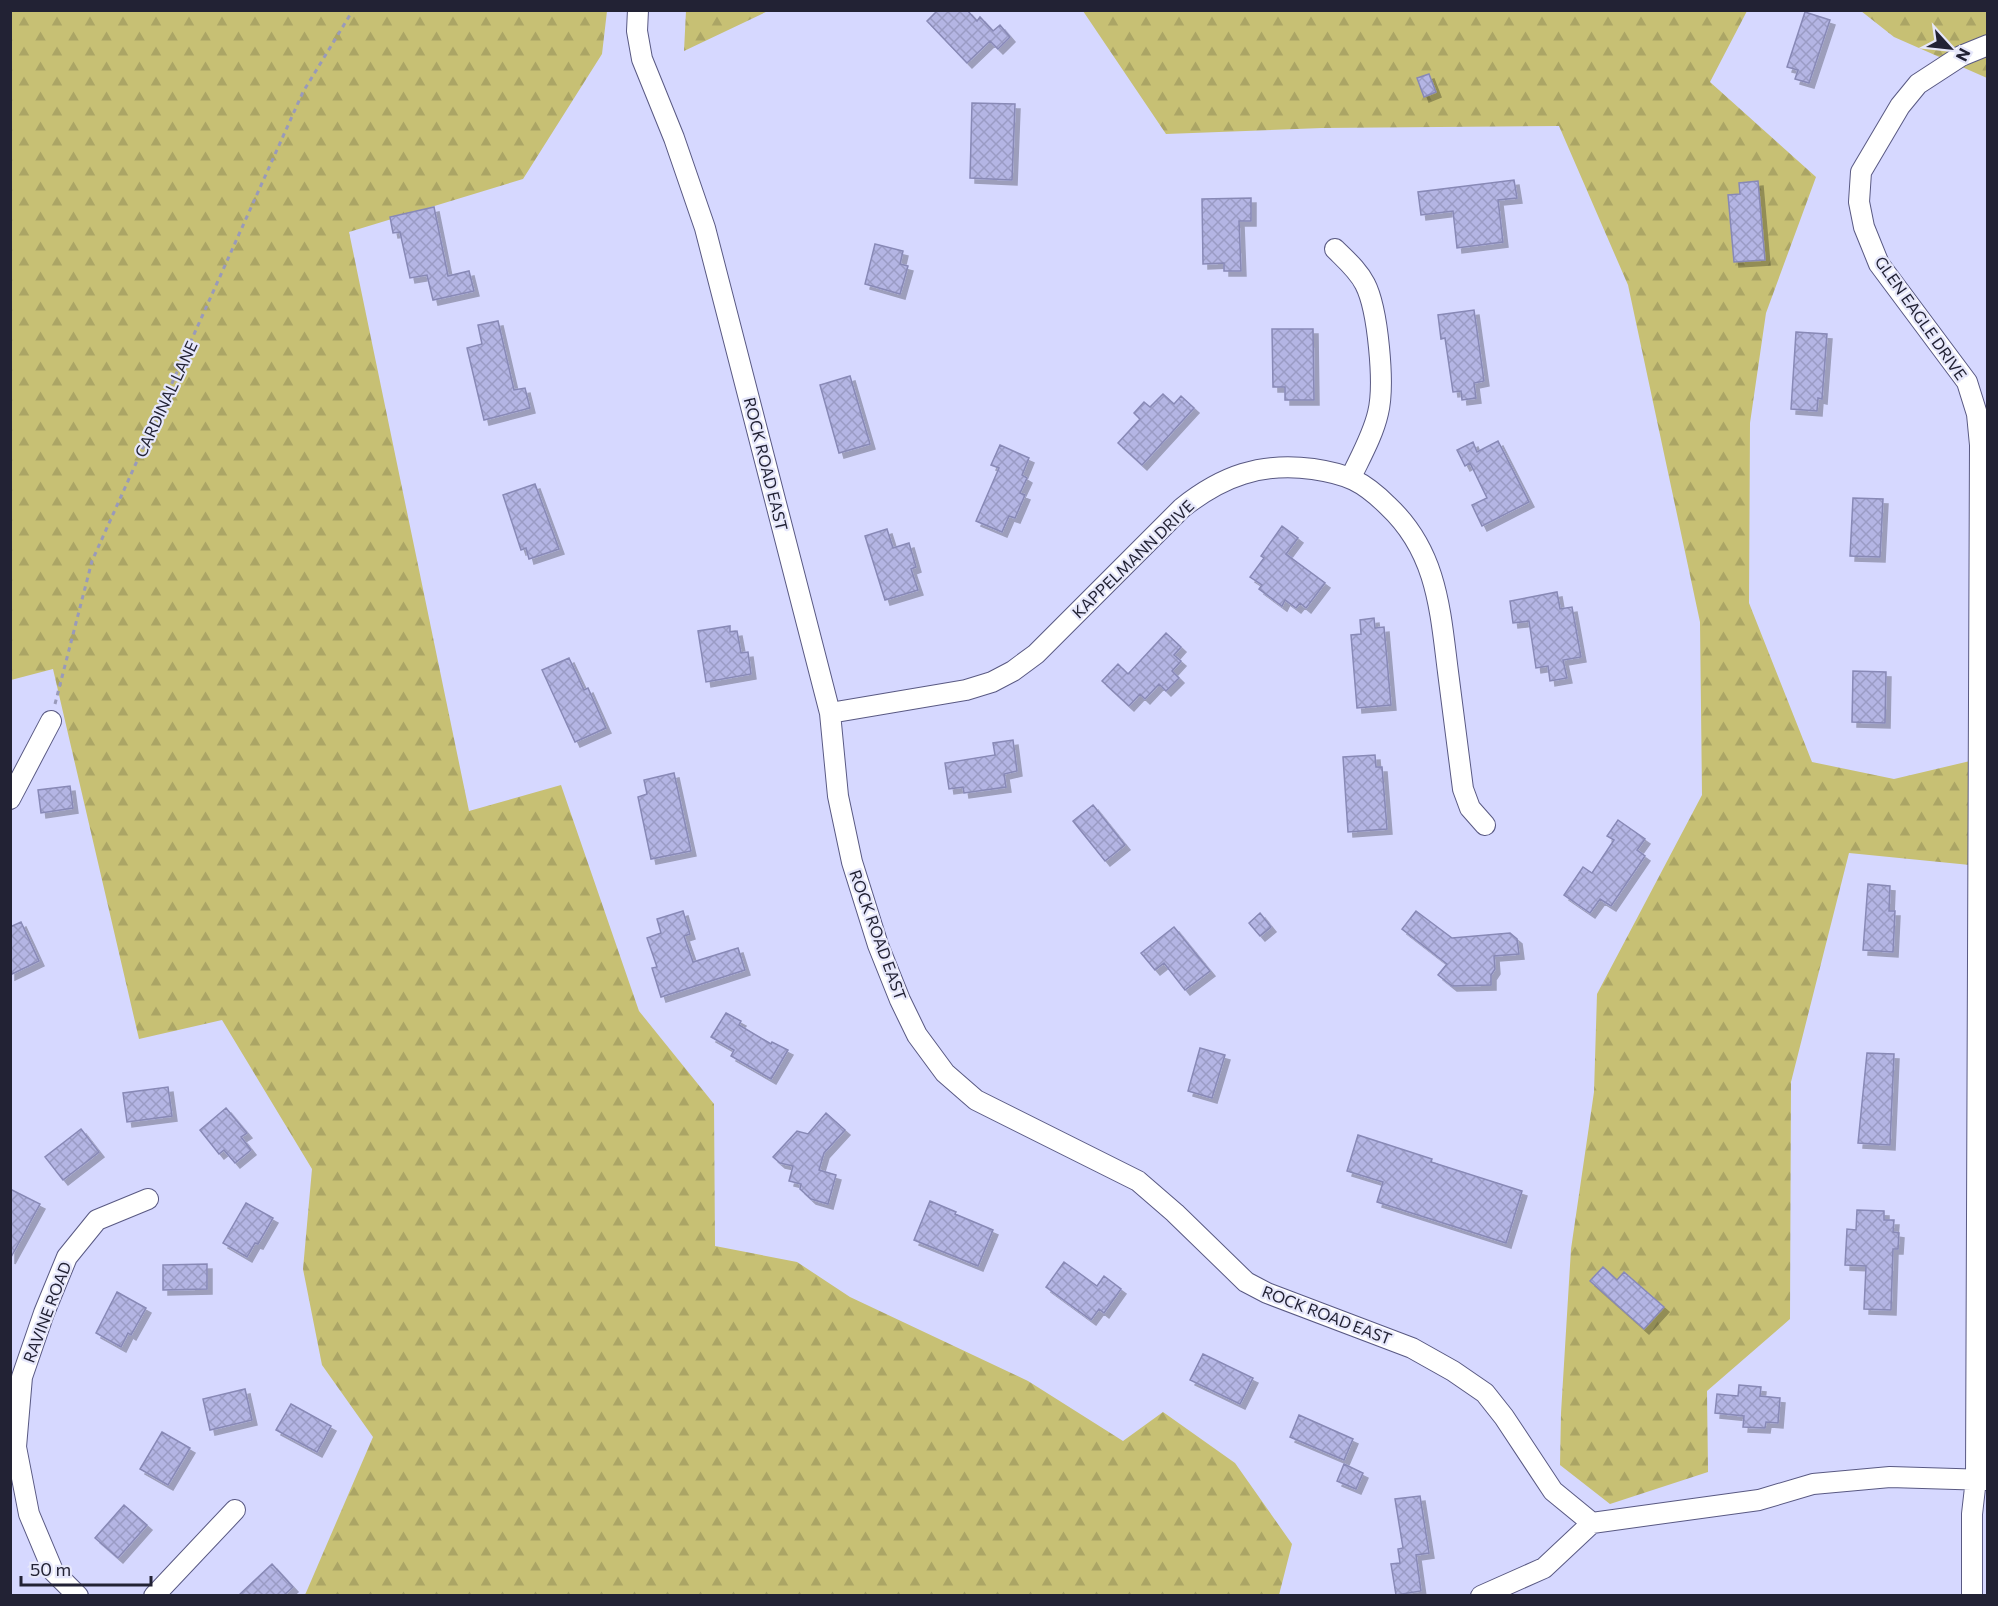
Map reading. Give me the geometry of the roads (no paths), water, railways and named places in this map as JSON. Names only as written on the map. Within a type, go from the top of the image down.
[{"type":"street","name":"ROCK ROAD EAST","points":[[638,10],[637,31],[642,59],[674,138],[705,228],[830,713],[837,796],[852,862],[878,945],[917,1035],[945,1073],[976,1100],[1138,1181],[1175,1213],[1246,1282],[1267,1293],[1412,1348],[1453,1371],[1485,1393],[1504,1417],[1553,1491],[1592,1523]]},
{"type":"street","name":"GLEN EAGLE DRIVE","points":[[1972,1596],[1972,1514],[1982,1479],[1980,445],[1977,414],[1966,382],[1879,264],[1864,227],[1859,202],[1861,172],[1900,106],[1918,84],[1961,56],[1988,45]]},
{"type":"street","points":[[1335,249],[1356,270],[1366,285],[1372,301],[1382,372],[1378,412],[1351,477]]},
{"type":"street","name":"KAPPELMANN DRIVE","points":[[830,713],[966,690],[992,682],[1013,671],[1036,654],[1182,508],[1200,493],[1221,481],[1247,472],[1277,468],[1303,468],[1351,477],[1377,495],[1399,516],[1414,536],[1427,561],[1440,606],[1463,789],[1470,808],[1485,825]]},
{"type":"street","points":[[10,799],[51,721]]},
{"type":"street","name":"RAVINE ROAD","points":[[78,1596],[53,1571],[28,1514],[16,1447],[22,1377],[44,1313],[67,1257],[97,1220],[148,1199]]},
{"type":"street","points":[[1481,1596],[1544,1568],[1592,1523],[1759,1500],[1813,1485],[1890,1477],[1982,1479]]},
{"type":"street","points":[[154,1596],[235,1510]]}]
